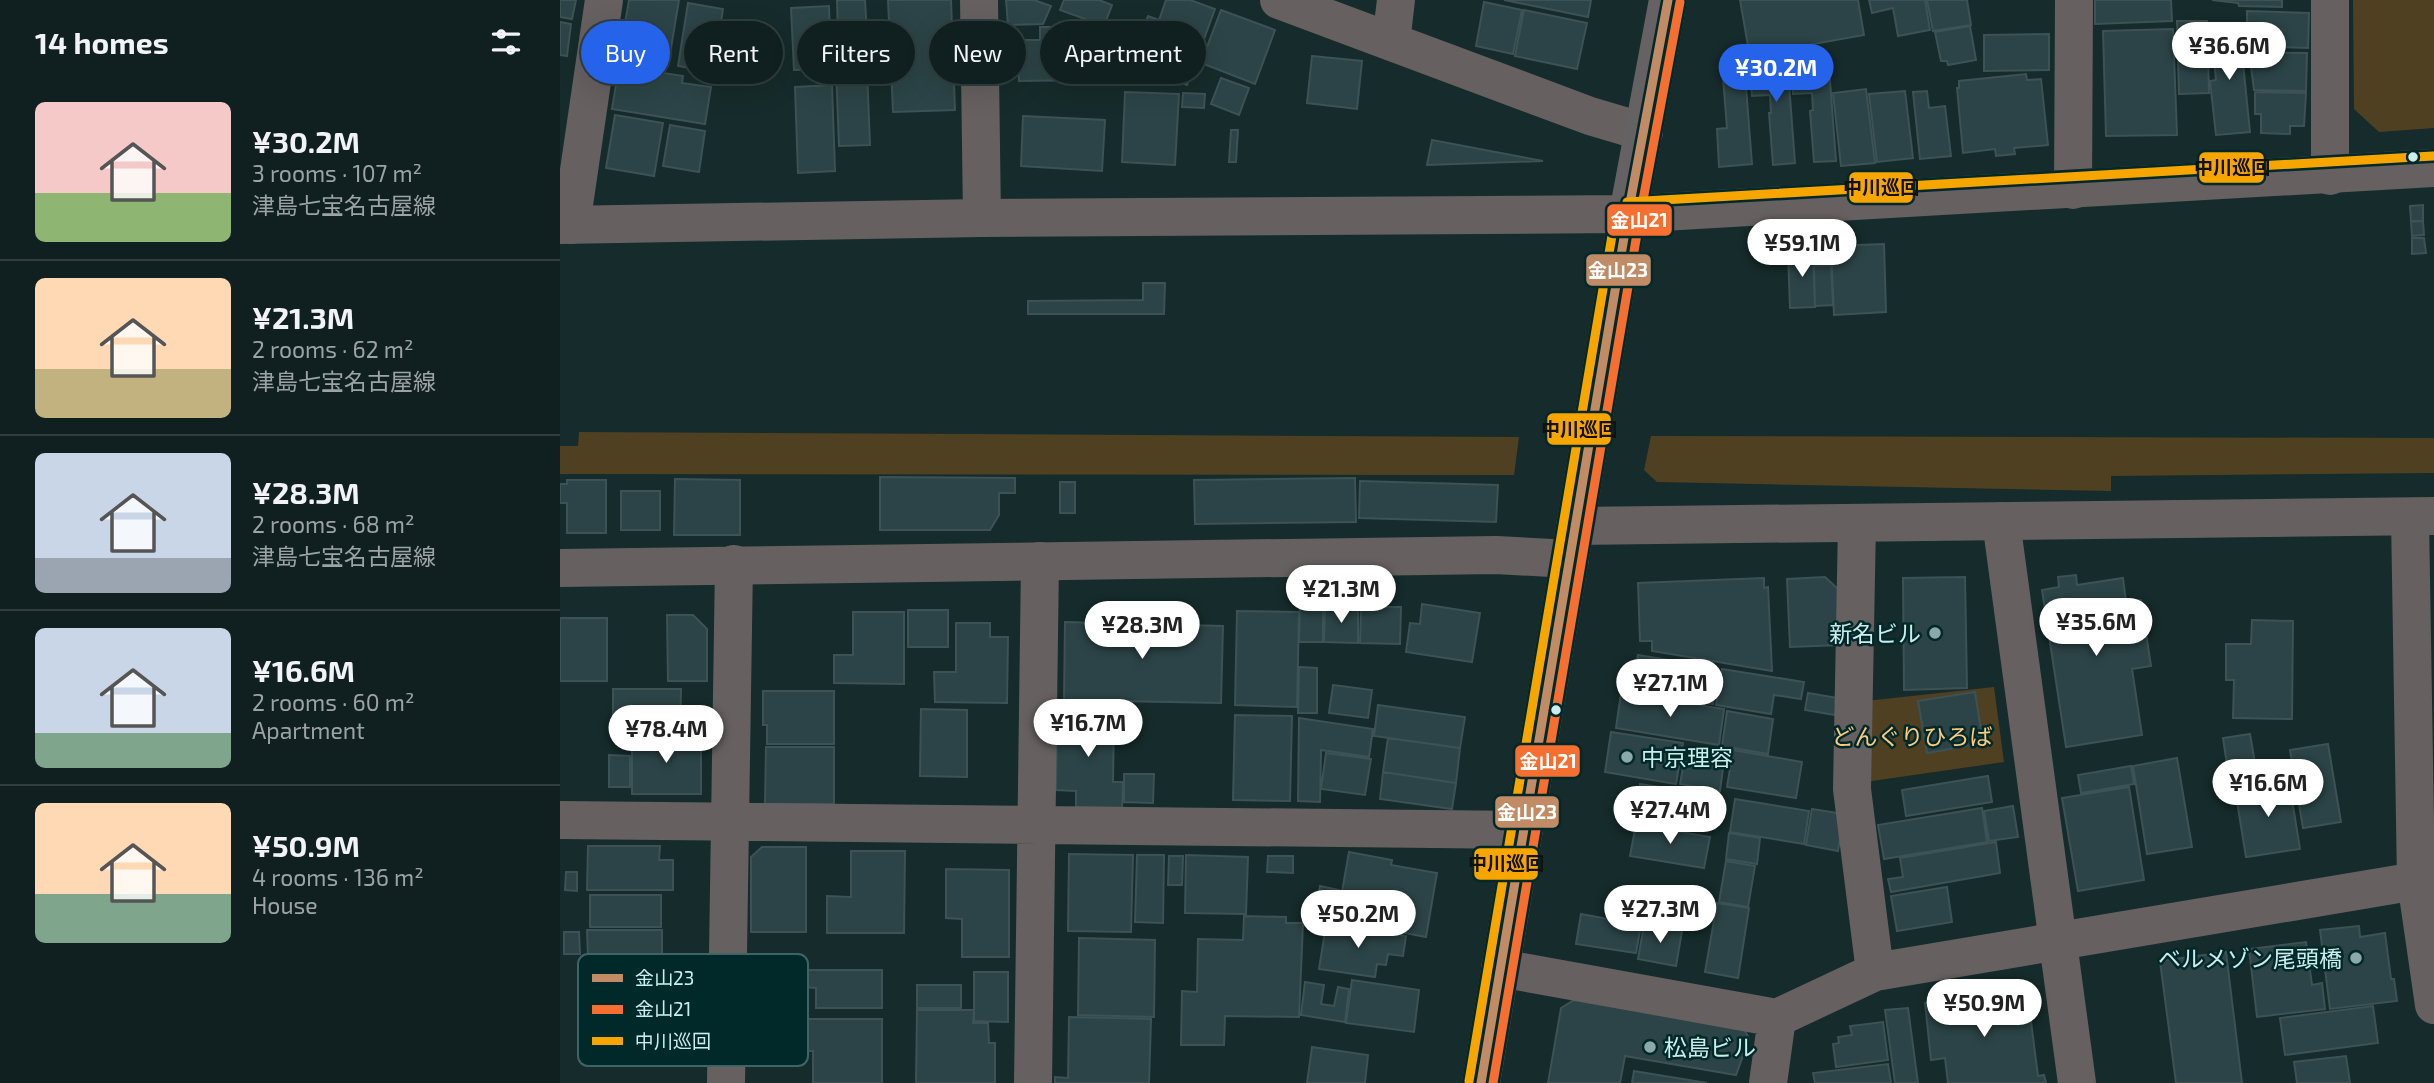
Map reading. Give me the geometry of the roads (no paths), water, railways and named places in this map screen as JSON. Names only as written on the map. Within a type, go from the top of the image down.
[{"type":"main road","points":[[1481,1083],[1628,214],[1668,0]]},
{"type":"street","points":[[604,0],[566,225],[1628,214],[2434,168]]},
{"type":"street","points":[[979,0],[982,219]]},
{"type":"street","points":[[1279,0],[1590,116],[1644,132]]},
{"type":"street","points":[[1391,42],[1396,0]]},
{"type":"street","points":[[2073,190],[2074,0]]},
{"type":"street","points":[[2330,0],[2330,176]]},
{"type":"street","points":[[560,568],[1496,555],[1572,542],[1857,523],[2422,517],[2425,879],[2434,1005]]},
{"type":"street","points":[[2001,521],[2077,1083]]},
{"type":"street","points":[[1857,523],[1852,789],[1875,972]]},
{"type":"street","points":[[1033,1083],[1040,561]]},
{"type":"street","points":[[728,954],[734,564]]},
{"type":"street","points":[[560,820],[1524,830]]},
{"type":"street","points":[[1500,968],[1777,1018],[1875,972],[2425,879]]},
{"type":"street","points":[[1768,1083],[1777,1018]]},
{"type":"place","name":"新名ビル","points":[[1935,633]]},
{"type":"place","name":"中京理容","points":[[1627,757]]},
{"type":"place","name":"ベルメゾン尾頭橋","points":[[2356,958]]},
{"type":"place","name":"松島ビル","points":[[1650,1047]]},
{"type":"park label","name":"どんぐりひろば","points":[[1912,736]]}]
